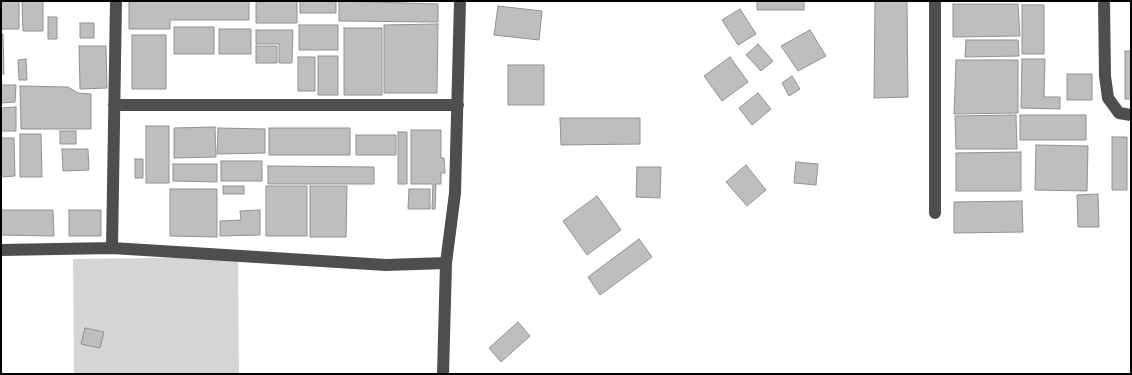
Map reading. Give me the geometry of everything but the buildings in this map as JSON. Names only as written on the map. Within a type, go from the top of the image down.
[{"type":"street","points":[[112,248],[116,1]]},
{"type":"street","points":[[443,374],[446,263],[455,192],[460,1]]},
{"type":"street","points":[[934,213],[935,1]]},
{"type":"street","points":[[1104,1],[1105,76],[1108,98],[1119,113],[1131,115]]},
{"type":"street","points":[[114,105],[458,105]]},
{"type":"street","points":[[1,250],[112,248],[386,265],[446,263]]},
{"type":"shaded area","points":[[238,257],[239,374],[74,374],[73,259]]}]
